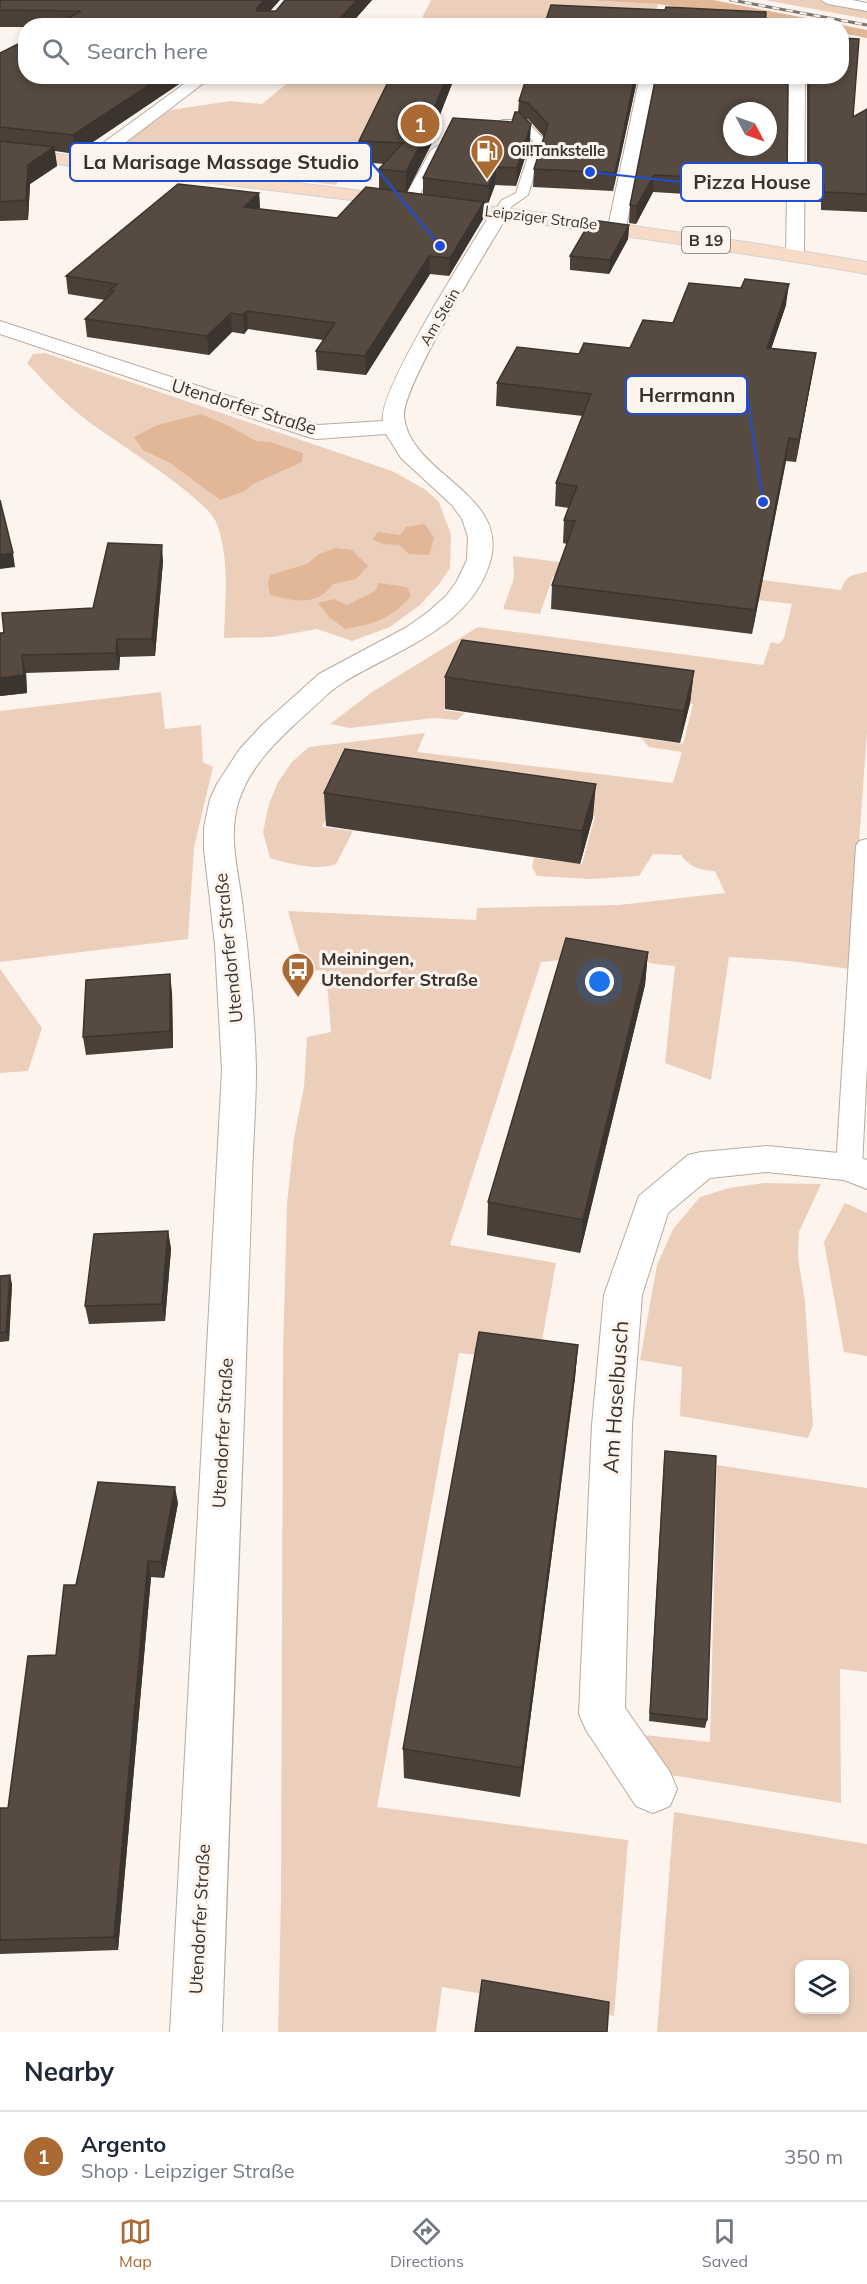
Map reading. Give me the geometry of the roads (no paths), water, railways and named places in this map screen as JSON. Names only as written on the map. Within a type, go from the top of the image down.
[{"type":"main road","name":"Leipziger Straße","points":[[0,152],[412,198],[500,213],[617,227],[867,268]]},
{"type":"street","points":[[828,0],[867,6]]},
{"type":"street","points":[[87,163],[195,84]]},
{"type":"street","name":"Leipziger Straße","points":[[617,227],[646,84]]},
{"type":"street","points":[[795,255],[797,243],[797,84]]},
{"type":"street","name":"Am Stein","points":[[394,427],[393,412],[396,399],[418,355],[500,213]]},
{"type":"street","name":"Utendorfer Straße","points":[[0,327],[316,432],[394,427],[406,447],[462,502],[479,532],[481,548],[472,576],[449,610],[326,681],[248,755],[232,779],[220,816],[217,854],[225,882],[235,987],[239,1070],[196,2032]]},
{"type":"street","name":"Am Haselbusch","points":[[653,1789],[603,1714],[612,1425],[623,1295],[652,1206],[701,1165],[767,1159],[858,1171]]},
{"type":"lane","points":[[493,123],[522,124],[539,140],[522,195],[507,203],[500,213]]},
{"type":"lane","points":[[412,198],[441,142]]},
{"type":"lane","name":"Am Haselbusch","points":[[858,1171],[867,846]]},
{"type":"railway","points":[[731,0],[829,18]]},
{"type":"railway","points":[[849,22],[867,25]]},
{"type":"place","name":"Argento","points":[[420,124]]},
{"type":"place","name":"Pizza House","points":[[590,172]]},
{"type":"place","name":"Oil!Tankstelle","points":[[487,180]]},
{"type":"place","name":"La Marisage Massage Studio","points":[[440,246]]},
{"type":"place","name":"Herrmann","points":[[763,502]]},
{"type":"place","name":"Meiningen, Utendorfer Straße","points":[[298,998]]}]
